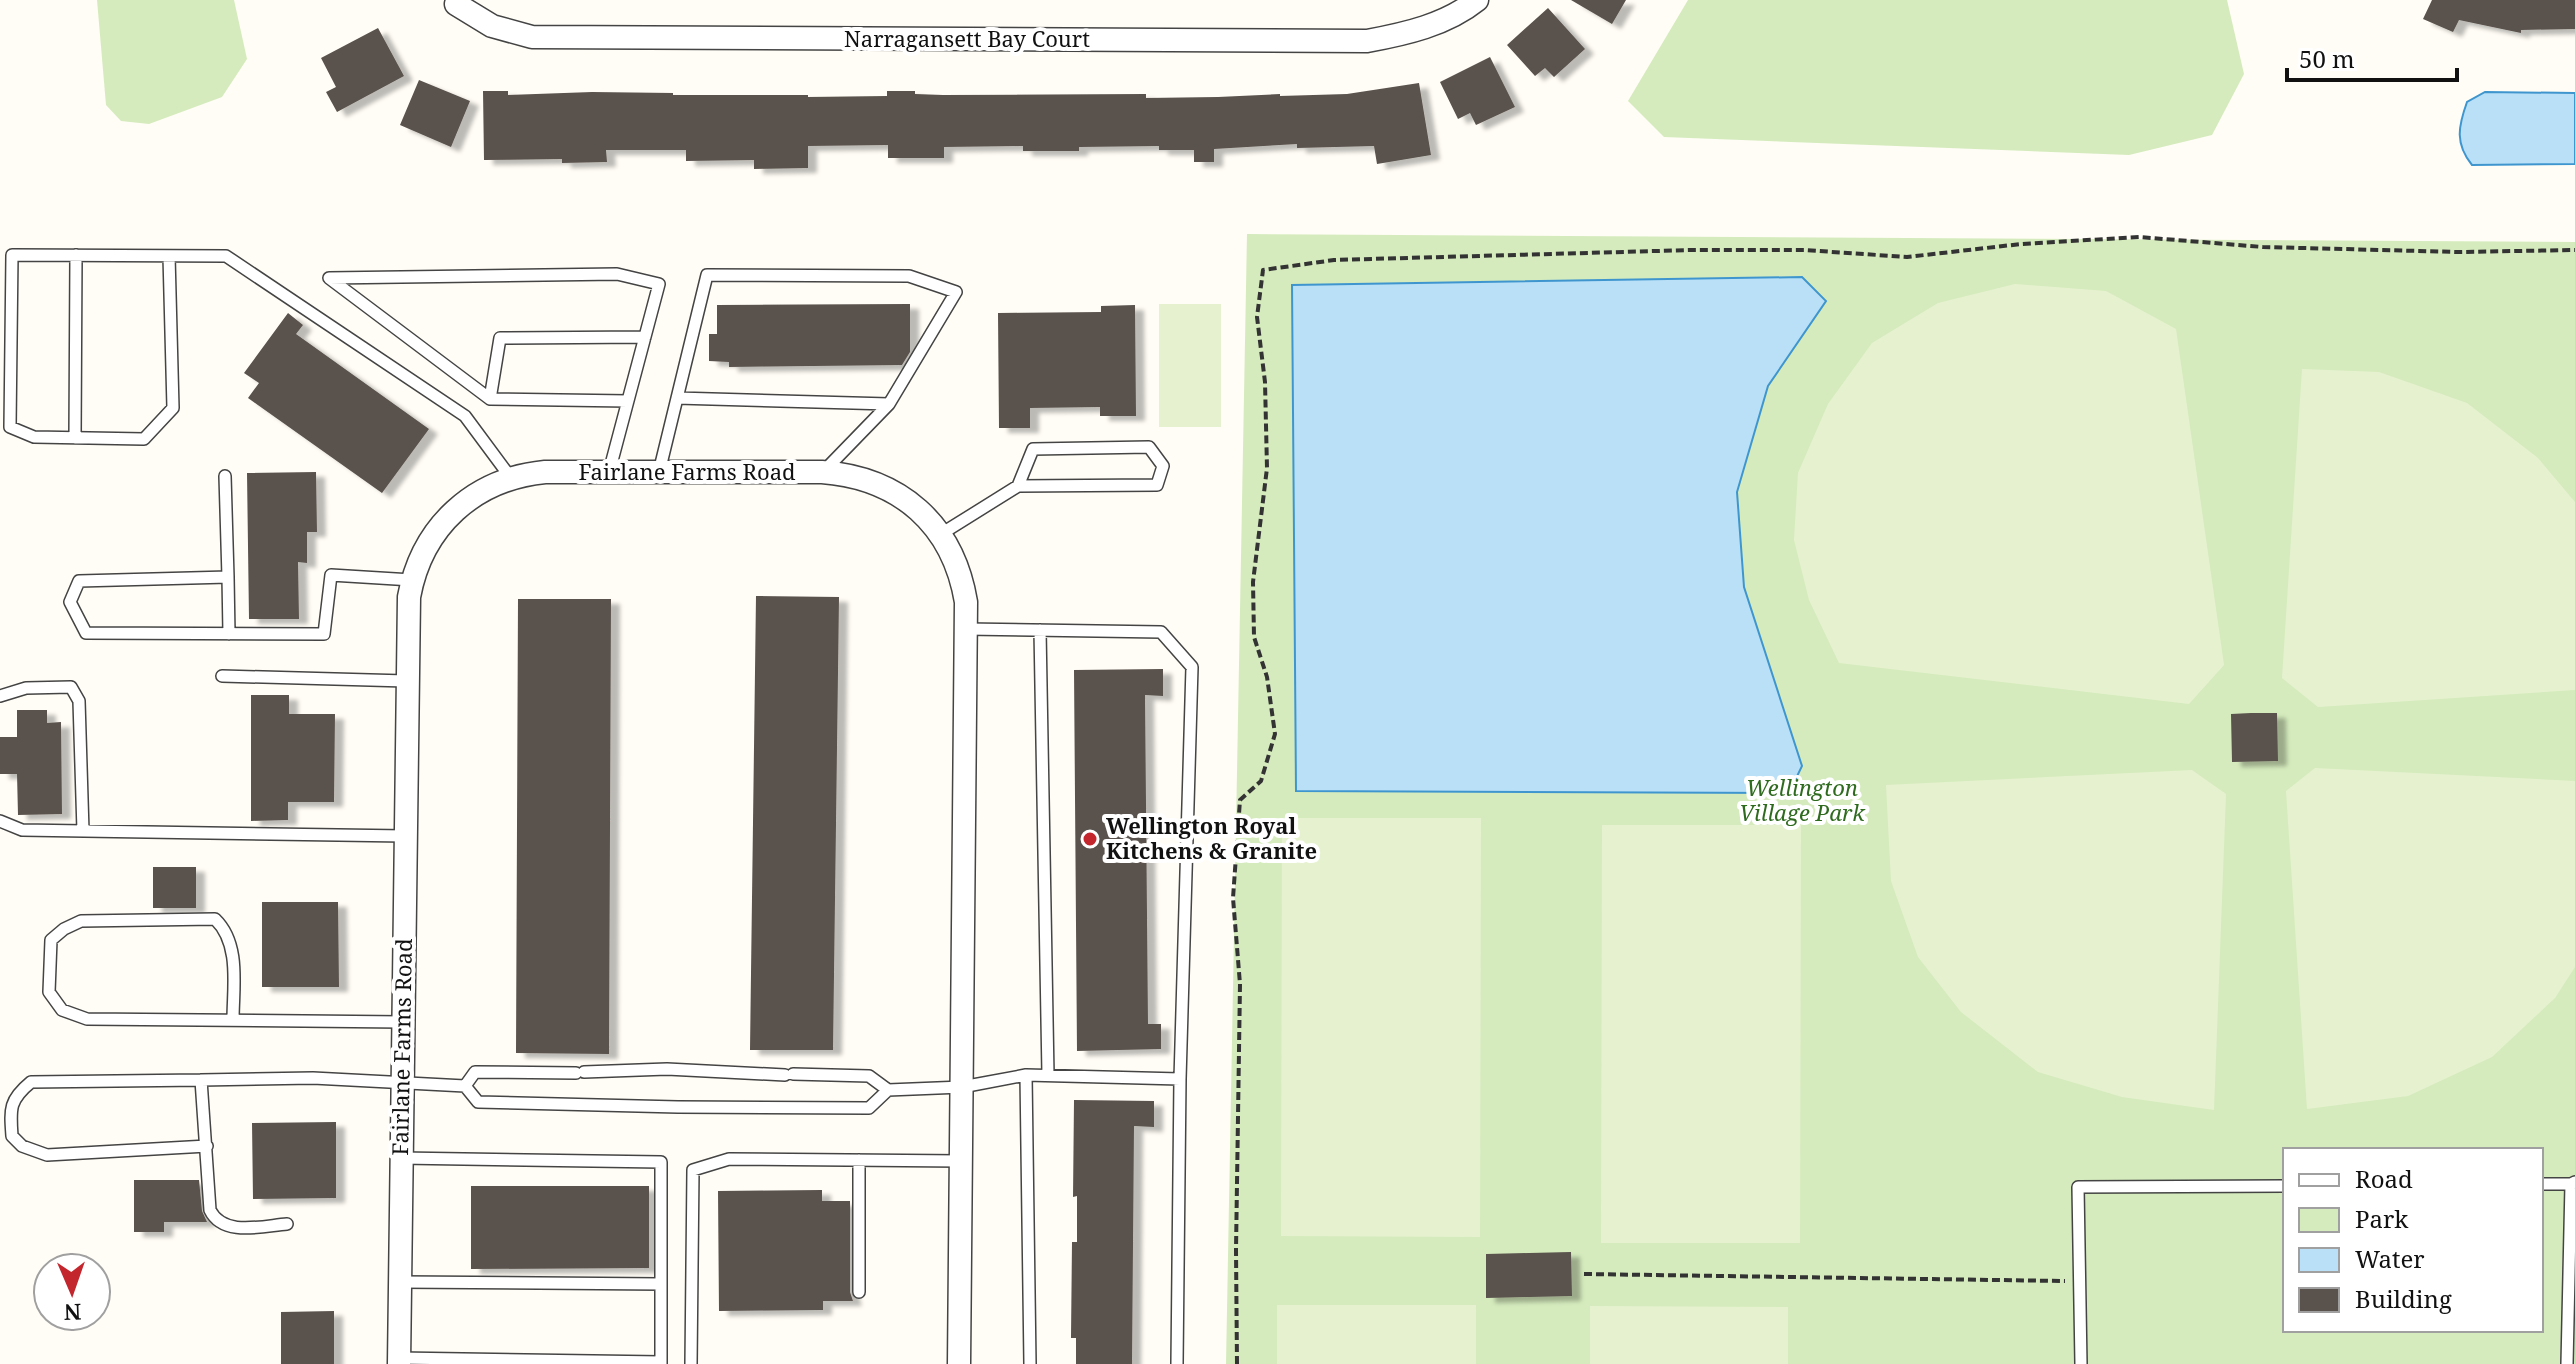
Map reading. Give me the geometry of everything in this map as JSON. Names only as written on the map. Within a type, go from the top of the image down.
[{"type":"street","name":"Narragansett Bay Court","points":[[456,4],[492,26],[532,37],[1367,41],[1407,33],[1441,21],[1477,0]]},
{"type":"street","name":"Fairlane Farms Road","points":[[399,1361],[407,616],[412,580],[424,548],[452,512],[479,491],[511,478],[545,472],[822,472],[856,477],[889,489],[918,508],[941,534],[963,581],[966,629],[959,1364]]},
{"type":"lane","points":[[169,256],[173,408],[144,439],[34,437],[10,427],[12,255],[226,256],[465,416],[511,478]]},
{"type":"lane","points":[[75,438],[76,255]]},
{"type":"lane","points":[[609,472],[628,401],[659,284],[617,274],[329,278],[490,399],[628,401]]},
{"type":"lane","points":[[659,472],[707,275],[909,276],[956,292],[889,404],[822,472]]},
{"type":"lane","points":[[490,399],[500,338],[645,337]]},
{"type":"lane","points":[[677,398],[889,404]]},
{"type":"lane","points":[[941,534],[1018,486],[1157,485],[1163,466],[1149,447],[1033,449],[1018,486]]},
{"type":"lane","points":[[225,476],[229,634]]},
{"type":"lane","points":[[228,577],[79,581],[70,602],[86,633],[324,634],[331,575],[412,580]]},
{"type":"lane","points":[[966,629],[1161,632],[1192,667],[1180,1079],[1177,1364]]},
{"type":"lane","points":[[1040,630],[1048,1075]]},
{"type":"lane","points":[[222,676],[406,681]]},
{"type":"lane","points":[[0,696],[26,688],[71,687],[79,701],[83,831]]},
{"type":"lane","points":[[0,821],[22,830],[405,836]]},
{"type":"lane","points":[[233,1020],[234,959],[226,929],[215,919],[81,921],[51,940],[49,992],[62,1010],[87,1019],[403,1022]]},
{"type":"lane","points":[[465,1086],[475,1072],[667,1069],[869,1076],[888,1090],[962,1087],[1026,1075],[1180,1079]]},
{"type":"lane","points":[[1026,1075],[1030,1364]]},
{"type":"lane","points":[[207,1146],[47,1155],[22,1146],[12,1136],[11,1110],[16,1094],[31,1082],[313,1078],[465,1086]]},
{"type":"lane","points":[[201,1080],[210,1210],[215,1219],[232,1228],[287,1224]]},
{"type":"lane","points":[[465,1086],[478,1102],[694,1108],[869,1108],[888,1090]]},
{"type":"lane","points":[[399,1361],[661,1363],[661,1162],[401,1158]]},
{"type":"lane","points":[[691,1364],[693,1170],[729,1159],[961,1161]]},
{"type":"lane","points":[[859,1160],[859,1292]]},
{"type":"lane","points":[[2543,1184],[2573,1183],[2567,1364]]},
{"type":"lane","points":[[2081,1364],[2078,1187],[2283,1186]]},
{"type":"lane","points":[[400,1282],[661,1284]]},
{"type":"path","points":[[1237,1364],[1240,984],[1233,898],[1240,800],[1261,781],[1275,734],[1267,677],[1254,637],[1253,582],[1267,468],[1265,382],[1257,317],[1263,270],[1334,260],[1692,250],[1804,250],[1907,257],[2021,244],[2139,237],[2263,247],[2459,252],[2575,250]]},
{"type":"path","points":[[1584,1274],[2080,1281]]},
{"type":"green space","points":[[97,0],[234,0],[247,59],[222,97],[149,124],[121,121],[106,105]]},
{"type":"green space","points":[[1688,0],[2227,0],[2244,74],[2212,135],[2129,155],[1664,137],[1628,101]]},
{"type":"green space","name":"Wellington Village Park","points":[[1247,234],[2575,242],[2575,1364],[1226,1364]]},
{"type":"green space","points":[[2015,284],[2106,291],[2176,329],[2224,665],[2189,704],[1839,663],[1809,600],[1794,540],[1798,473],[1828,404],[1872,343],[1938,303]]},
{"type":"green space","points":[[1159,304],[1221,304],[1221,427],[1159,427]]},
{"type":"green space","points":[[2302,369],[2379,372],[2467,403],[2538,458],[2575,502],[2575,690],[2318,707],[2282,678]]},
{"type":"green space","points":[[2315,768],[2575,781],[2575,967],[2555,998],[2492,1057],[2408,1096],[2307,1109],[2286,791]]},
{"type":"green space","points":[[2192,770],[2226,794],[2214,1110],[2122,1097],[2038,1072],[1961,1012],[1918,957],[1891,881],[1886,785]]},
{"type":"green space","points":[[1282,818],[1481,818],[1480,1237],[1281,1236]]},
{"type":"green space","points":[[1602,825],[1801,825],[1800,1243],[1601,1243]]},
{"type":"green space","points":[[1277,1305],[1476,1305],[1476,1364],[1277,1364]]},
{"type":"green space","points":[[1590,1306],[1788,1307],[1788,1364],[1590,1364]]},
{"type":"water","points":[[2485,92],[2575,93],[2575,164],[2472,165],[2463,150],[2460,127],[2467,102]]},
{"type":"water","points":[[1802,277],[1826,301],[1768,386],[1737,492],[1744,587],[1802,766],[1789,793],[1296,791],[1292,285]]},
{"type":"building","points":[[1571,0],[1626,0],[1612,24]]},
{"type":"building","points":[[2432,0],[2575,0],[2575,29],[2521,30],[2521,33],[2459,20],[2453,32],[2423,19]]},
{"type":"building","points":[[1548,8],[1585,49],[1554,77],[1545,68],[1535,76],[1507,45]]},
{"type":"building","points":[[378,28],[404,76],[337,112],[326,92],[336,87],[321,58]]},
{"type":"building","points":[[1490,57],[1515,107],[1476,125],[1470,113],[1458,119],[1440,82]]},
{"type":"building","points":[[419,80],[470,101],[451,147],[400,125]]},
{"type":"building","points":[[1419,83],[1431,155],[1377,164],[1374,146],[1297,148],[1297,144],[1214,149],[1214,162],[1194,162],[1194,150],[1159,150],[1159,146],[1079,147],[1079,151],[1023,151],[1023,146],[944,147],[944,158],[888,158],[888,145],[808,146],[808,168],[754,169],[754,160],[686,161],[686,150],[606,150],[607,162],[484,160],[483,91],[508,91],[508,95],[592,92],[808,97],[887,96],[887,91],[915,91],[915,94],[943,95],[1146,94],[1146,98],[1347,94]]},
{"type":"building","points":[[910,304],[910,352],[902,365],[729,367],[729,362],[709,361],[709,334],[717,334],[717,305]]},
{"type":"building","points":[[1135,305],[1136,416],[1100,416],[1100,407],[1030,408],[1030,428],[999,428],[998,313],[1101,312],[1101,306]]},
{"type":"building","points":[[288,313],[303,325],[296,334],[429,429],[382,493],[248,398],[259,383],[244,373]]},
{"type":"building","points":[[316,472],[317,532],[307,532],[307,563],[298,562],[299,619],[249,619],[247,473]]},
{"type":"building","points":[[756,596],[839,597],[833,1050],[750,1050]]},
{"type":"building","points":[[518,599],[611,599],[609,1054],[516,1053]]},
{"type":"building","points":[[1163,669],[1163,696],[1145,695],[1148,1024],[1161,1024],[1161,1049],[1077,1051],[1074,670]]},
{"type":"building","points":[[251,695],[289,695],[289,714],[335,714],[334,802],[288,802],[288,820],[251,821]]},
{"type":"building","points":[[17,710],[47,710],[47,723],[61,722],[62,814],[18,815],[17,774],[0,774],[0,737],[17,737]]},
{"type":"building","points":[[2277,713],[2278,761],[2232,762],[2231,714]]},
{"type":"building","points":[[153,867],[196,867],[196,908],[153,908]]},
{"type":"building","points":[[262,902],[338,902],[339,987],[262,987]]},
{"type":"building","points":[[1074,1100],[1154,1101],[1154,1127],[1134,1126],[1132,1364],[1076,1364],[1076,1338],[1071,1338],[1072,1242],[1077,1242],[1077,1196],[1073,1197]]},
{"type":"building","points":[[336,1122],[336,1198],[253,1199],[252,1123]]},
{"type":"building","points":[[134,1180],[199,1180],[202,1211],[207,1222],[164,1222],[164,1232],[134,1232]]},
{"type":"building","points":[[471,1186],[649,1186],[649,1268],[471,1269]]},
{"type":"building","points":[[822,1190],[822,1201],[850,1201],[850,1292],[853,1301],[823,1301],[823,1310],[719,1311],[718,1191]]},
{"type":"building","points":[[1571,1252],[1572,1296],[1486,1298],[1486,1254]]},
{"type":"building","points":[[334,1311],[334,1364],[281,1364],[281,1312]]},
{"type":"place","name":"Wellington Royal Kitchens & Granite","points":[[1090,839]]}]
